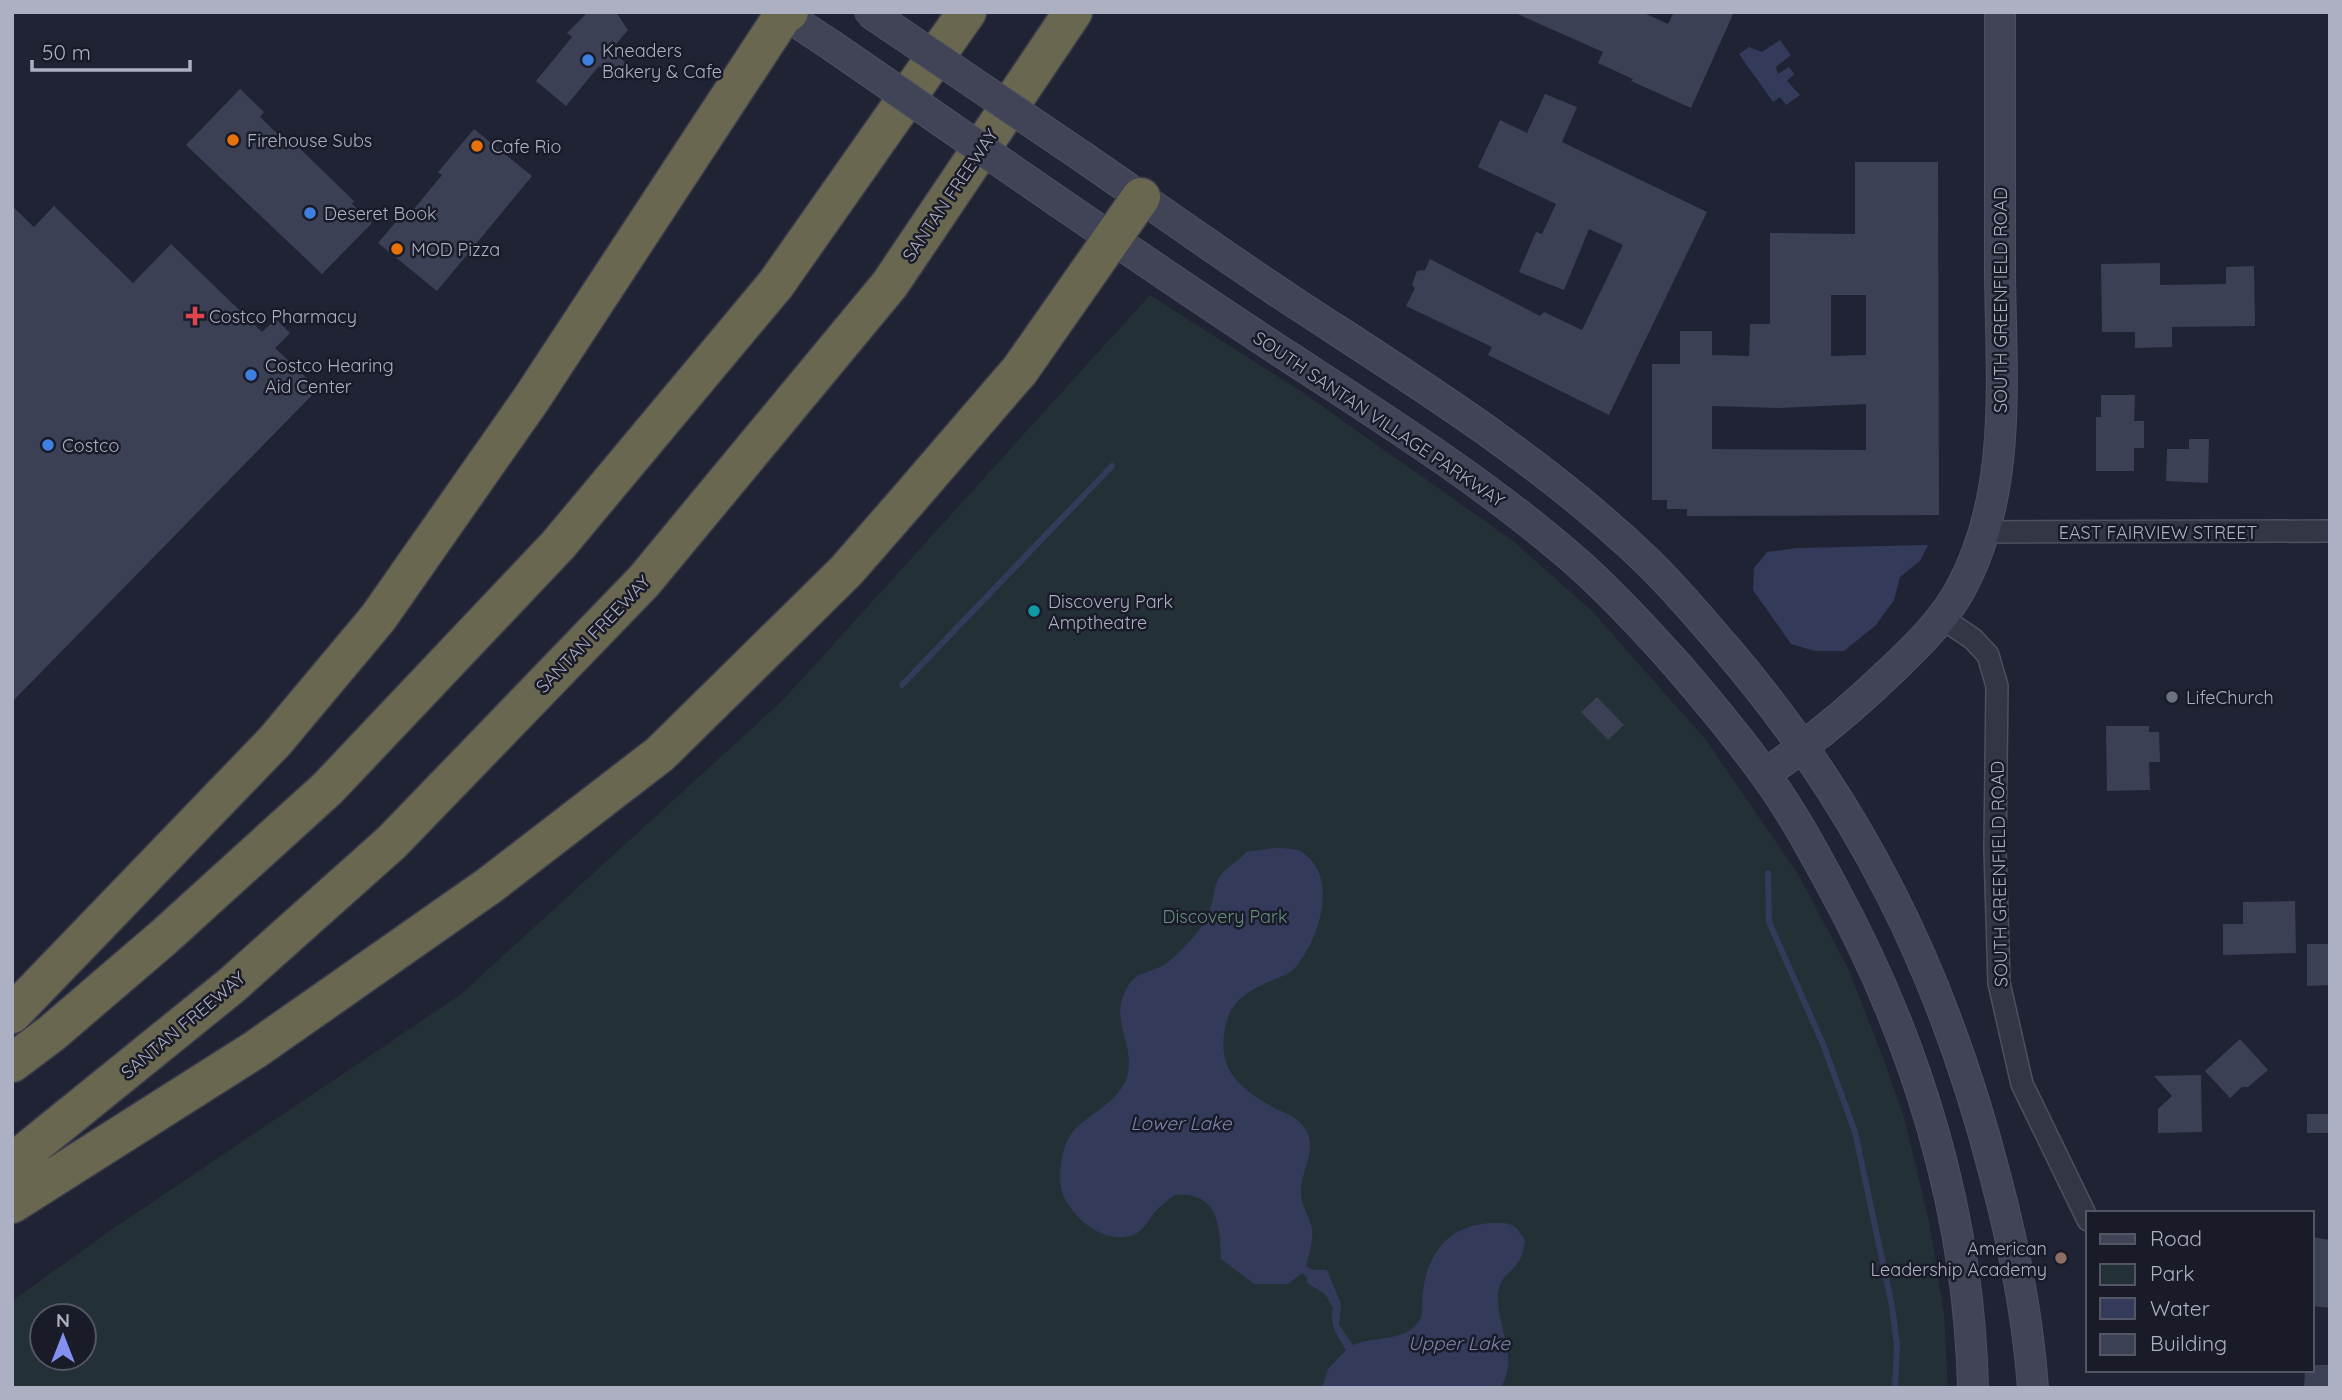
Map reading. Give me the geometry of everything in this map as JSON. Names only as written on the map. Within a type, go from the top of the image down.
[{"type":"highway","points":[[12,1063],[52,1033],[164,937],[328,788],[558,545],[776,284],[967,12]]},
{"type":"highway","name":"SANTAN FREEWAY","points":[[12,1163],[232,985],[392,842],[644,581],[890,284],[1073,12]]},
{"type":"highway","points":[[12,1013],[275,741],[378,618],[532,398],[785,13]]},
{"type":"highway","points":[[12,1203],[256,1049],[490,885],[660,754],[846,572],[1020,370],[1141,197]]},
{"type":"main road","points":[[869,12],[1290,299],[1461,411],[1569,493],[1647,561],[1697,614],[1752,679],[1805,747],[1852,820],[1934,985],[1982,1126],[2004,1211],[2019,1279],[2033,1388]]},
{"type":"main road","name":"SOUTH GREENFIELD ROAD","points":[[1765,774],[1805,747],[1872,689],[1942,618],[1960,591],[1986,532],[1997,470],[2000,412],[2000,12]]},
{"type":"main road","name":"SOUTH SANTAN VILLAGE PARKWAY","points":[[785,13],[1112,239],[1386,419],[1506,504],[1573,559],[1617,601],[1698,690],[1765,774],[1813,852],[1873,965],[1926,1104],[1943,1162],[1958,1231],[1971,1331],[1973,1388]]},
{"type":"street","name":"EAST FAIRVIEW STREET","points":[[1986,532],[2330,531]]},
{"type":"street","name":"SOUTH GREENFIELD ROAD","points":[[1942,618],[1973,639],[1988,655],[1997,686],[1995,849],[1999,983],[2022,1084],[2086,1216]]},
{"type":"green space","name":"Discovery Park","points":[[1150,295],[1299,390],[1512,540],[1592,611],[1706,740],[1798,874],[1848,968],[1884,1060],[1904,1117],[1929,1221],[1944,1313],[1948,1388],[12,1388],[12,1301],[108,1232],[460,995],[783,700]]},
{"type":"water","points":[[1780,40],[1791,55],[1776,67],[1778,74],[1789,67],[1794,74],[1787,81],[1800,95],[1786,105],[1780,97],[1773,102],[1739,54],[1749,47],[1762,52]]},
{"type":"water","points":[[1928,545],[1920,561],[1900,577],[1894,600],[1876,625],[1844,651],[1815,651],[1791,644],[1753,590],[1754,568],[1767,552],[1797,548]]},
{"type":"water","name":"Lower Lake","points":[[1274,848],[1300,851],[1313,862],[1320,876],[1322,909],[1311,943],[1293,970],[1254,989],[1234,1006],[1226,1024],[1224,1052],[1226,1063],[1238,1082],[1257,1098],[1295,1118],[1307,1132],[1310,1146],[1301,1194],[1312,1235],[1306,1266],[1313,1270],[1327,1270],[1341,1304],[1339,1325],[1353,1345],[1403,1334],[1417,1324],[1422,1313],[1425,1277],[1433,1258],[1447,1239],[1461,1230],[1486,1223],[1513,1225],[1525,1240],[1520,1259],[1502,1280],[1499,1290],[1499,1309],[1508,1355],[1506,1377],[1500,1388],[1322,1388],[1328,1369],[1346,1350],[1335,1330],[1333,1308],[1325,1294],[1307,1283],[1307,1277],[1302,1273],[1288,1284],[1254,1284],[1221,1259],[1214,1213],[1200,1199],[1189,1195],[1175,1195],[1157,1209],[1140,1231],[1122,1237],[1100,1233],[1090,1227],[1073,1211],[1062,1192],[1061,1165],[1068,1139],[1081,1123],[1117,1094],[1128,1073],[1128,1050],[1120,1009],[1131,981],[1167,963],[1192,939],[1206,919],[1220,876],[1228,868],[1246,852]]},
{"type":"building","name":"Kneaders Bakery & Cafe","points":[[588,12],[616,12],[628,30],[611,50],[627,64],[614,79],[599,66],[566,106],[536,81],[572,37],[567,33]]},
{"type":"building","points":[[1513,12],[1642,12],[1668,24],[1674,12],[1734,12],[1691,108],[1598,63],[1603,52]]},
{"type":"building","name":"Deseret Book","points":[[240,89],[264,112],[260,117],[290,146],[293,142],[354,201],[352,204],[372,223],[322,274],[186,145]]},
{"type":"building","points":[[1545,94],[1577,107],[1562,142],[1707,212],[1609,415],[1488,355],[1492,347],[1406,306],[1415,288],[1412,285],[1417,271],[1425,270],[1430,259],[1540,316],[1544,312],[1582,330],[1623,245],[1589,229],[1564,290],[1519,272],[1536,232],[1542,234],[1556,204],[1478,167],[1500,120],[1527,133]]},
{"type":"building","points":[[474,129],[532,176],[437,291],[378,243],[400,217],[404,221],[442,175],[438,172]]},
{"type":"building","points":[[1855,162],[1938,162],[1939,515],[1687,516],[1687,509],[1667,509],[1667,500],[1652,500],[1652,364],[1680,364],[1680,331],[1712,331],[1712,355],[1749,356],[1750,324],[1770,324],[1770,233],[1855,234]],"holes":[[[1831,295],[1866,295],[1866,355],[1831,356]],[[1866,404],[1866,450],[1712,449],[1712,406],[1779,408]]]},
{"type":"building","points":[[12,206],[34,227],[54,206],[133,283],[171,244],[262,332],[276,319],[290,333],[275,348],[318,389],[12,702]]},
{"type":"building","points":[[2160,263],[2160,285],[2226,284],[2226,267],[2254,266],[2255,326],[2172,327],[2172,347],[2135,348],[2135,332],[2102,332],[2101,264]]},
{"type":"building","points":[[2101,395],[2135,395],[2134,421],[2144,421],[2144,448],[2134,448],[2134,471],[2096,471],[2096,417],[2101,417]]},
{"type":"building","points":[[2189,439],[2209,439],[2208,483],[2166,481],[2167,449],[2189,449]]},
{"type":"building","points":[[1597,697],[1624,725],[1608,740],[1581,712]]},
{"type":"building","points":[[2106,726],[2149,726],[2149,732],[2159,732],[2160,762],[2149,762],[2150,790],[2107,791]]},
{"type":"building","points":[[2295,901],[2296,953],[2223,955],[2223,924],[2243,924],[2243,902]]},
{"type":"building","points":[[2307,944],[2330,944],[2330,985],[2307,986]]},
{"type":"building","points":[[2240,1039],[2268,1070],[2230,1098],[2205,1071]]},
{"type":"building","points":[[2201,1075],[2202,1132],[2158,1133],[2158,1109],[2172,1096],[2154,1076]]},
{"type":"building","points":[[2307,1114],[2330,1114],[2330,1133],[2307,1133]]},
{"type":"building","points":[[2314,1237],[2330,1240],[2330,1308],[2314,1306]]},
{"type":"building","points":[[2314,1365],[2330,1365],[2330,1388],[2304,1388],[2305,1372],[2314,1372]]},
{"type":"waterway","points":[[902,685],[1112,466]]},
{"type":"waterway","points":[[1768,873],[1769,922],[1823,1044],[1855,1132],[1892,1306],[1897,1345],[1895,1388]]},
{"type":"place","name":"Kneaders Bakery & Cafe","points":[[588,60]]},
{"type":"place","name":"Firehouse Subs","points":[[233,140]]},
{"type":"place","name":"Cafe Rio","points":[[477,146]]},
{"type":"place","name":"Deseret Book","points":[[310,213]]},
{"type":"place","name":"MOD Pizza","points":[[397,249]]},
{"type":"place","name":"Costco Pharmacy","points":[[195,316]]},
{"type":"place","name":"Costco Hearing Aid Center","points":[[251,375]]},
{"type":"place","name":"Costco","points":[[48,445]]},
{"type":"place","name":"Discovery Park Amptheatre","points":[[1034,611]]},
{"type":"place","name":"LifeChurch","points":[[2172,697]]},
{"type":"place","name":"American Leadership Academy","points":[[2061,1258]]},
{"type":"water label","name":"Upper Lake","points":[[1459,1343]]}]
